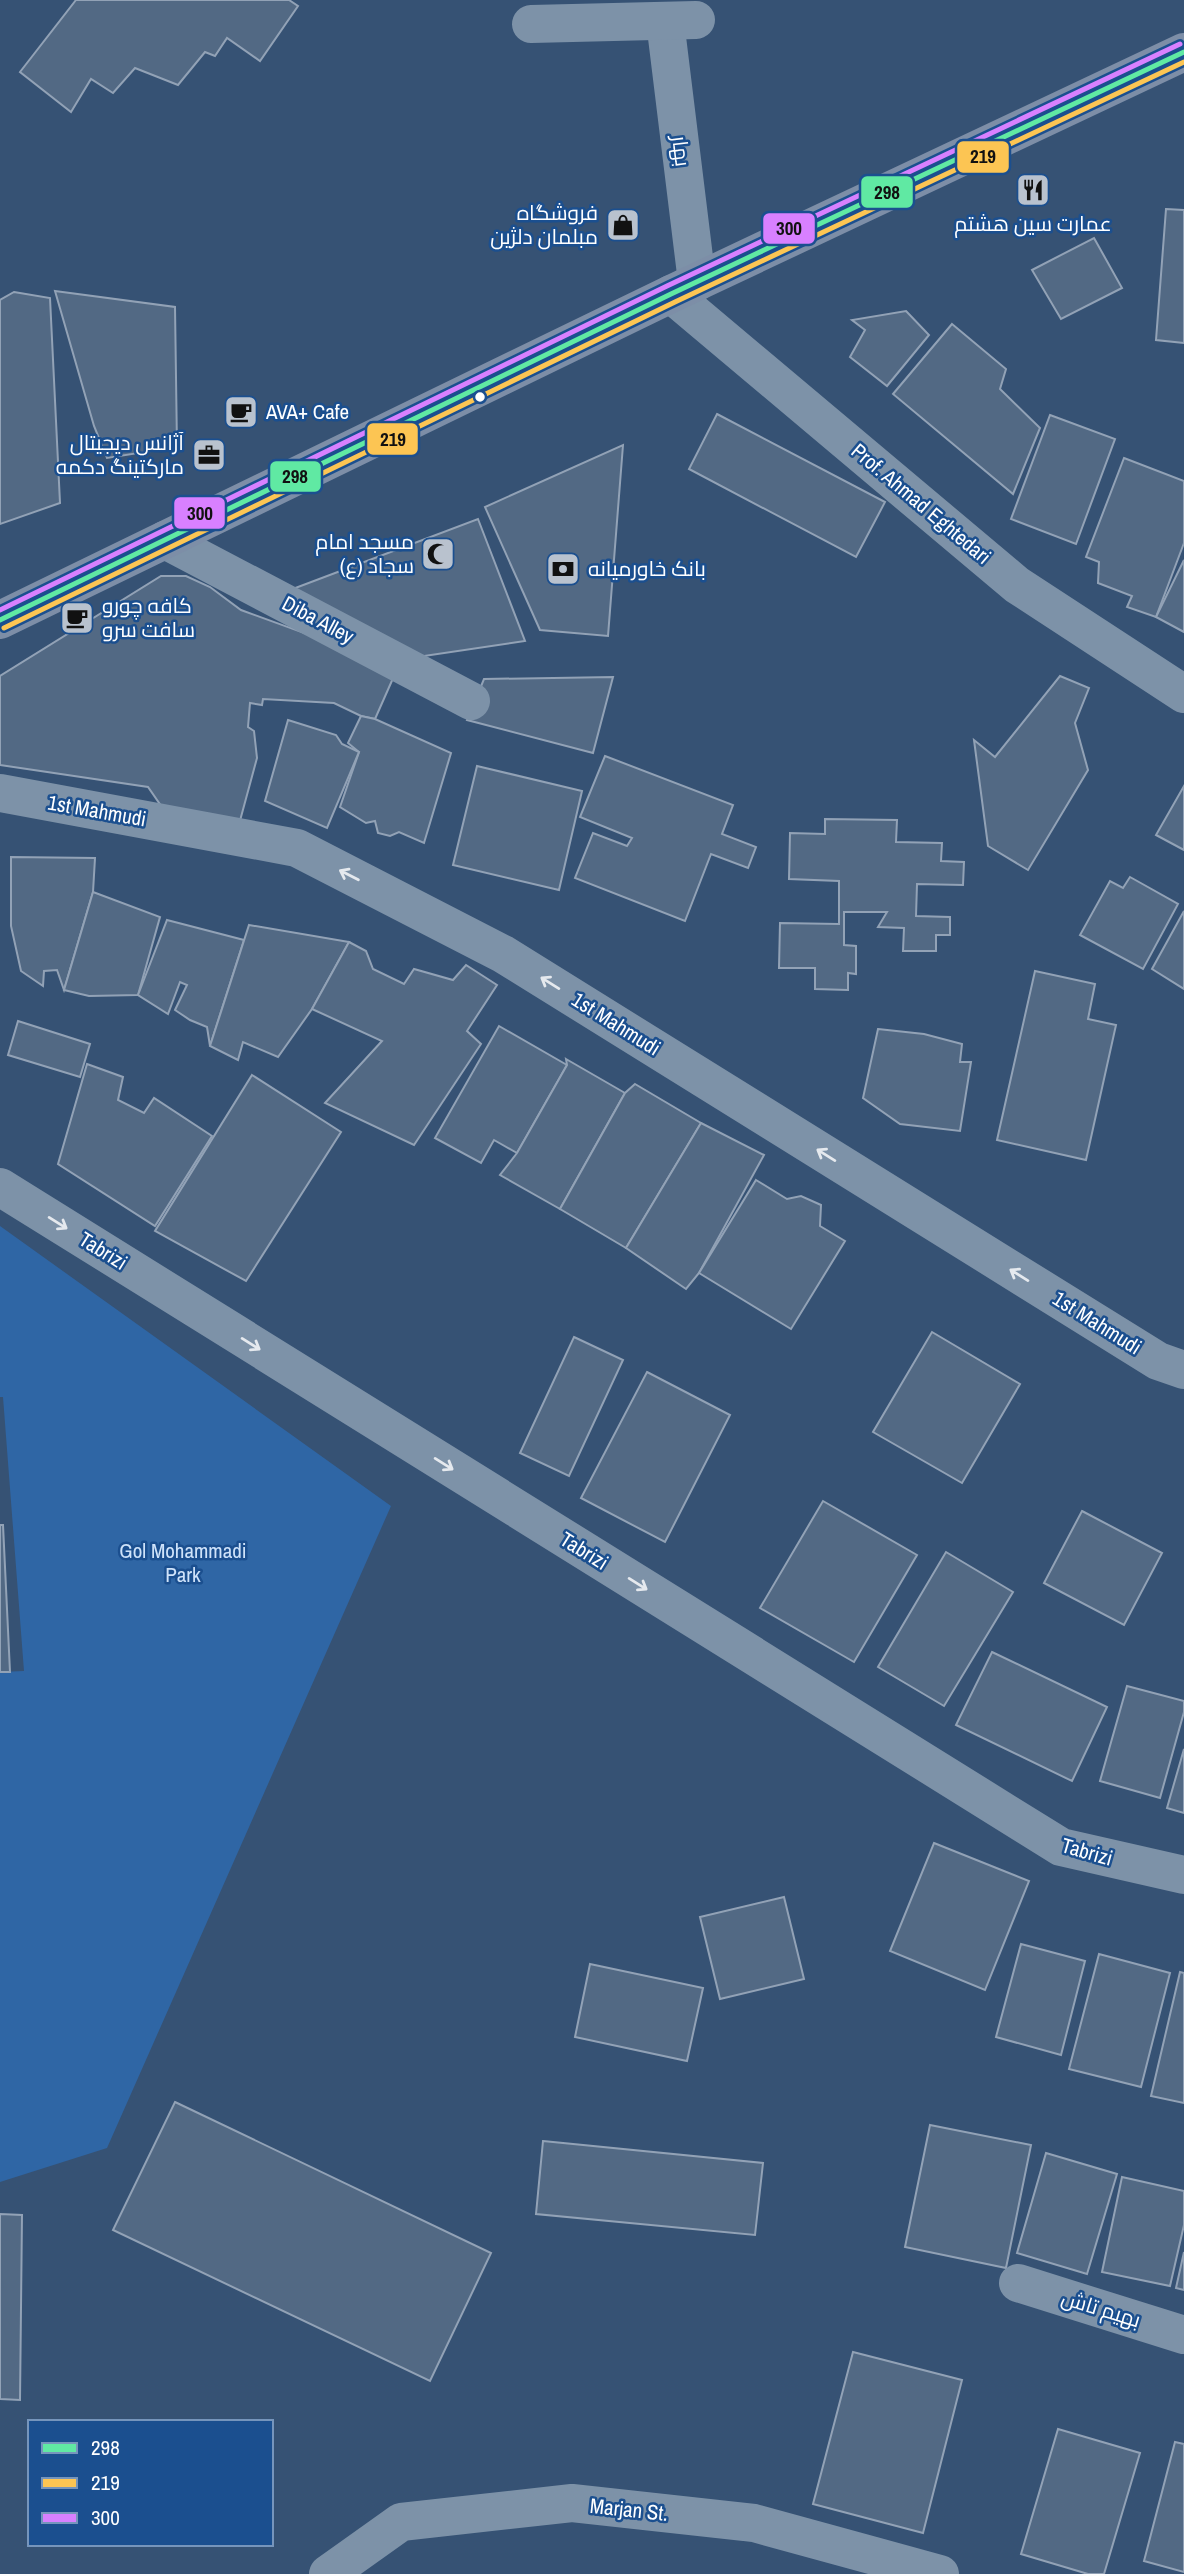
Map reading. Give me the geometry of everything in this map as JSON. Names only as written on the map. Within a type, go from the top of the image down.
[{"type":"main road","points":[[0,620],[684,288],[1184,52]]},
{"type":"street","name":"بهار","points":[[531,24],[681,20],[684,288]]},
{"type":"street","name":"Prof. Ahmad Eghtedari","points":[[684,288],[1017,585],[1184,694]]},
{"type":"street","name":"Diba Alley","points":[[165,540],[471,701]]},
{"type":"street","name":"1st Mahmudi","points":[[0,793],[297,848],[503,954],[1158,1361],[1184,1370]]},
{"type":"street","name":"Tabrizi","points":[[0,1187],[1061,1847],[1184,1875]]},
{"type":"street","name":"بهیم تاش","points":[[1018,2283],[1184,2335]]},
{"type":"street","name":"Marjan St.","points":[[328,2574],[401,2522],[572,2503],[754,2523],[940,2574]]},
{"type":"green space","name":"Gol Mohammadi Park","points":[[0,1226],[391,1506],[107,2148],[0,2182],[0,1672],[24,1671],[3,1397],[0,1397]]},
{"type":"building","points":[[76,0],[289,0],[298,6],[260,61],[227,38],[215,56],[205,52],[178,85],[135,68],[113,93],[91,79],[71,112],[20,72]]},
{"type":"building","points":[[1166,209],[1184,210],[1184,343],[1156,340]]},
{"type":"building","points":[[1094,238],[1122,288],[1061,319],[1032,270]]},
{"type":"building","points":[[55,291],[175,307],[177,447],[107,458],[94,426]]},
{"type":"building","points":[[14,292],[50,298],[60,503],[0,524],[0,300]]},
{"type":"building","points":[[906,311],[929,335],[887,386],[850,357],[865,330],[852,320]]},
{"type":"building","points":[[952,324],[1006,369],[1000,389],[1040,428],[1013,494],[893,394]]},
{"type":"building","points":[[717,414],[885,502],[856,557],[689,469]]},
{"type":"building","points":[[1050,415],[1115,439],[1076,544],[1011,519]]},
{"type":"building","name":"بانک خاورمیانه","points":[[623,445],[608,636],[540,630],[485,507]]},
{"type":"building","points":[[1124,458],[1184,481],[1184,543],[1156,617],[1127,607],[1132,596],[1098,583],[1099,562],[1086,557]]},
{"type":"building","name":"مسجد امام سجاد (ع)","points":[[478,519],[525,641],[404,659],[290,590]]},
{"type":"building","points":[[1184,560],[1184,632],[1156,617]]},
{"type":"building","points":[[161,576],[186,576],[210,587],[241,610],[398,667],[375,719],[361,716],[334,703],[263,699],[262,705],[250,703],[248,727],[254,731],[257,758],[238,828],[164,810],[148,787],[0,765],[0,676]]},
{"type":"building","points":[[1060,676],[1089,688],[1075,723],[1088,770],[1028,870],[988,846],[974,740],[995,757]]},
{"type":"building","points":[[613,677],[593,753],[467,720],[484,679]]},
{"type":"building","points":[[361,716],[375,719],[451,753],[424,843],[399,832],[390,836],[378,833],[375,821],[366,823],[340,807],[359,752],[348,743]]},
{"type":"building","points":[[288,720],[336,735],[342,744],[359,752],[327,828],[265,801]]},
{"type":"building","points":[[605,756],[733,805],[722,834],[756,847],[748,868],[711,854],[685,921],[575,878],[593,833],[627,846],[632,838],[580,817]]},
{"type":"building","points":[[477,766],[582,791],[559,890],[453,865]]},
{"type":"building","points":[[1184,786],[1184,850],[1156,835]]},
{"type":"building","points":[[825,819],[897,820],[896,842],[942,843],[941,861],[964,862],[963,885],[917,884],[916,916],[950,917],[950,935],[936,935],[936,951],[903,951],[904,928],[878,927],[887,912],[844,912],[844,945],[856,946],[856,974],[848,973],[848,990],[815,989],[815,968],[779,968],[780,923],[839,924],[839,881],[789,879],[790,833],[825,834]]},
{"type":"building","points":[[11,857],[95,858],[93,892],[64,990],[57,970],[44,971],[43,986],[21,971],[11,926]]},
{"type":"building","points":[[1130,877],[1178,904],[1143,969],[1080,935],[1110,881],[1123,888]]},
{"type":"building","points":[[93,892],[160,917],[138,995],[89,996],[64,990]]},
{"type":"building","points":[[1184,911],[1184,989],[1152,969]]},
{"type":"building","points":[[167,920],[244,940],[210,1046],[207,1027],[175,1010],[187,985],[180,982],[168,1014],[138,995]]},
{"type":"building","points":[[249,925],[349,942],[312,1009],[278,1057],[243,1042],[238,1060],[210,1046]]},
{"type":"building","points":[[349,942],[366,951],[373,969],[404,984],[414,969],[453,980],[466,965],[497,985],[467,1031],[481,1044],[414,1145],[325,1103],[382,1041],[312,1009]]},
{"type":"building","points":[[1035,971],[1095,984],[1088,1019],[1116,1025],[1086,1160],[997,1140]]},
{"type":"building","points":[[18,1021],[90,1044],[80,1077],[8,1055]]},
{"type":"building","points":[[499,1026],[567,1065],[517,1153],[494,1140],[481,1163],[435,1138]]},
{"type":"building","points":[[878,1029],[924,1034],[962,1044],[960,1062],[971,1062],[960,1131],[900,1124],[863,1098]]},
{"type":"building","points":[[566,1059],[625,1093],[560,1209],[500,1175],[517,1153],[567,1065]]},
{"type":"building","points":[[87,1064],[123,1077],[118,1100],[144,1113],[154,1098],[212,1136],[155,1226],[58,1164]]},
{"type":"building","points":[[252,1075],[341,1132],[246,1281],[155,1231]]},
{"type":"building","points":[[635,1084],[701,1123],[626,1248],[560,1209],[625,1093]]},
{"type":"building","points":[[701,1123],[764,1155],[699,1273],[686,1289],[626,1248]]},
{"type":"building","points":[[756,1180],[787,1199],[801,1196],[821,1205],[820,1226],[845,1241],[791,1329],[699,1273]]},
{"type":"building","points":[[932,1332],[1020,1384],[962,1483],[873,1432]]},
{"type":"building","points":[[574,1337],[623,1360],[569,1476],[520,1453]]},
{"type":"building","points":[[647,1372],[730,1415],[665,1542],[581,1498]]},
{"type":"building","points":[[823,1501],[917,1555],[854,1662],[760,1608]]},
{"type":"building","points":[[1082,1511],[1162,1553],[1124,1625],[1044,1583]]},
{"type":"building","points":[[0,1525],[3,1525],[10,1672],[0,1672]]},
{"type":"building","points":[[946,1552],[1013,1592],[944,1706],[878,1667]]},
{"type":"building","points":[[992,1652],[1107,1707],[1072,1781],[956,1725]]},
{"type":"building","points":[[1127,1686],[1184,1701],[1184,1712],[1160,1798],[1100,1781]]},
{"type":"building","points":[[1184,1749],[1184,1813],[1167,1808]]},
{"type":"building","points":[[934,1843],[1029,1881],[985,1990],[890,1951]]},
{"type":"building","points":[[784,1897],[804,1979],[720,1999],[700,1917]]},
{"type":"building","points":[[1021,1944],[1085,1961],[1061,2055],[996,2037]]},
{"type":"building","points":[[1099,1954],[1170,1973],[1141,2087],[1069,2069]]},
{"type":"building","points":[[590,1964],[703,1988],[687,2061],[575,2037]]},
{"type":"building","points":[[1180,1972],[1184,1973],[1184,2103],[1151,2096]]},
{"type":"building","points":[[175,2102],[491,2253],[430,2381],[113,2230]]},
{"type":"building","points":[[930,2125],[1031,2145],[1006,2268],[905,2247]]},
{"type":"building","points":[[543,2141],[763,2163],[755,2235],[536,2214]]},
{"type":"building","points":[[1046,2153],[1117,2174],[1087,2274],[1017,2253]]},
{"type":"building","points":[[1122,2177],[1184,2191],[1184,2225],[1170,2286],[1102,2272]]},
{"type":"building","points":[[0,2214],[22,2215],[20,2400],[0,2399]]},
{"type":"building","points":[[1184,2252],[1184,2290],[1176,2288]]},
{"type":"building","points":[[853,2352],[962,2380],[923,2533],[813,2504]]},
{"type":"building","points":[[1058,2429],[1140,2453],[1104,2574],[1088,2574],[1021,2554]]},
{"type":"building","points":[[1175,2442],[1184,2444],[1184,2572],[1144,2561]]},
{"type":"transit line","name":"300","points":[[0,610],[667,286],[1180,44]]},
{"type":"transit line","name":"298","points":[[0,620],[671,294],[1184,52]]},
{"type":"transit line","name":"219","points":[[4,628],[675,302],[1184,62]]},
{"type":"place","name":"عمارت سین هشتم","points":[[1033,190]]},
{"type":"place","name":"فروشگاه مبلمان دلژین","points":[[623,225]]},
{"type":"place","name":"AVA+ Cafe","points":[[241,412]]},
{"type":"place","name":"آژانس دیجیتال مارکتینگ دکمه","points":[[209,455]]},
{"type":"place","name":"مسجد امام سجاد (ع)","points":[[438,554]]},
{"type":"place","name":"بانک خاورمیانه","points":[[563,569]]},
{"type":"place","name":"کافه چورو سافت سرو","points":[[77,618]]}]
